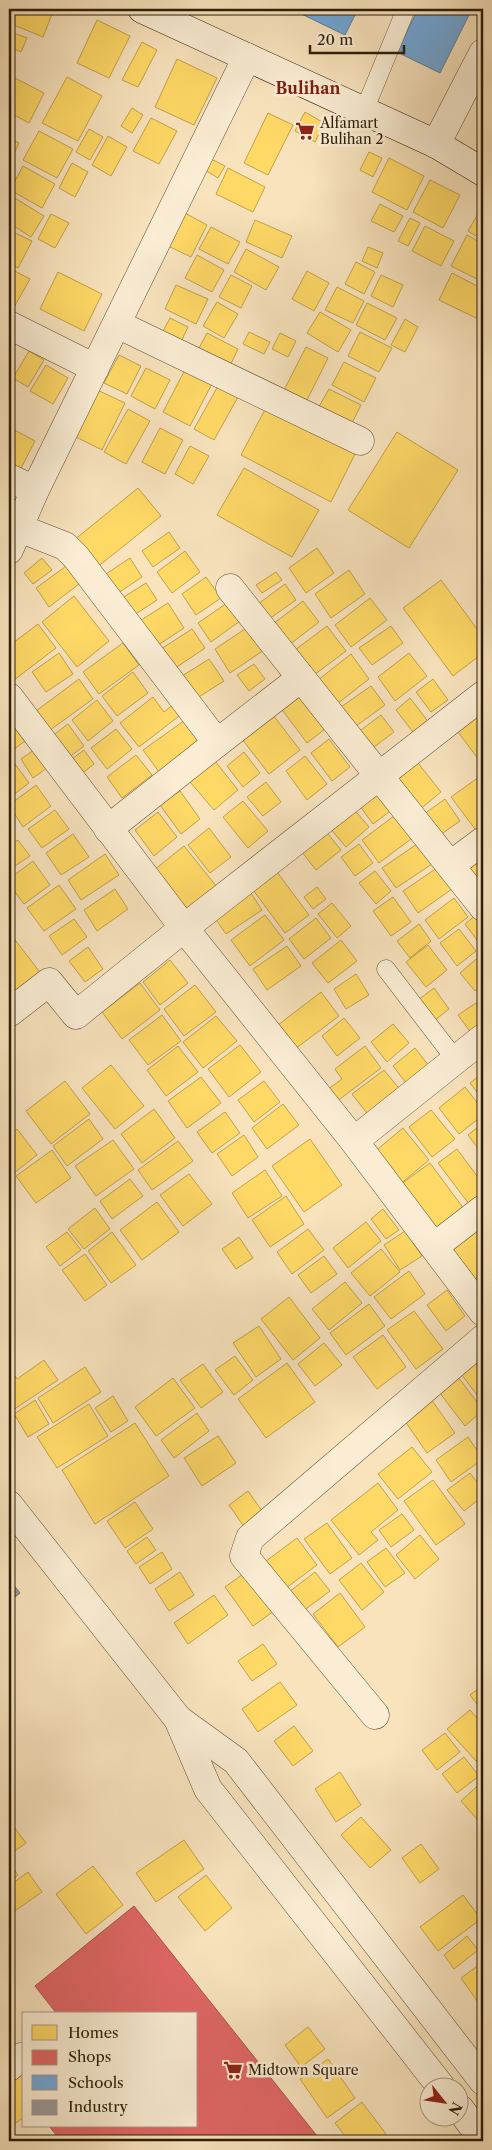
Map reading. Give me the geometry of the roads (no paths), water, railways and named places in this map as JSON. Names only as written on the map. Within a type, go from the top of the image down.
[{"type":"street","points":[[142,9],[436,144],[483,172]]},
{"type":"street","points":[[436,144],[483,54]]},
{"type":"street","points":[[217,743],[76,557],[65,546],[14,539],[35,490],[247,57]]},
{"type":"street","points":[[117,324],[360,441]]},
{"type":"street","points":[[9,325],[96,368]]},
{"type":"street","points":[[9,478],[35,490]]},
{"type":"street","points":[[230,588],[378,776],[452,864],[483,907]]},
{"type":"street","points":[[108,829],[301,678]]},
{"type":"street","points":[[9,1013],[49,982],[76,1015],[184,928],[483,695]]},
{"type":"street","points":[[9,697],[184,928],[354,1141],[483,1312]]},
{"type":"street","points":[[452,864],[483,841]]},
{"type":"street","points":[[354,1141],[455,1058],[483,1038]]},
{"type":"street","points":[[435,1246],[483,1209]]},
{"type":"street","points":[[375,1715],[244,1556],[246,1547],[250,1538],[483,1339]]},
{"type":"street","points":[[9,1505],[178,1719],[208,1789],[434,2078]]},
{"type":"street","points":[[178,1719],[236,1761],[483,2081]]},
{"type":"street","points":[[470,2122],[483,2140]]},
{"type":"lane","points":[[364,111],[406,9]]},
{"type":"lane","points":[[386,969],[455,1058]]},
{"type":"place","name":"Alfamart Bulihan 2","points":[[305,131]]},
{"type":"place","name":"Midtown Square","points":[[233,2070]]},
{"type":"district","name":"Bulihan","points":[[308,88]]}]
